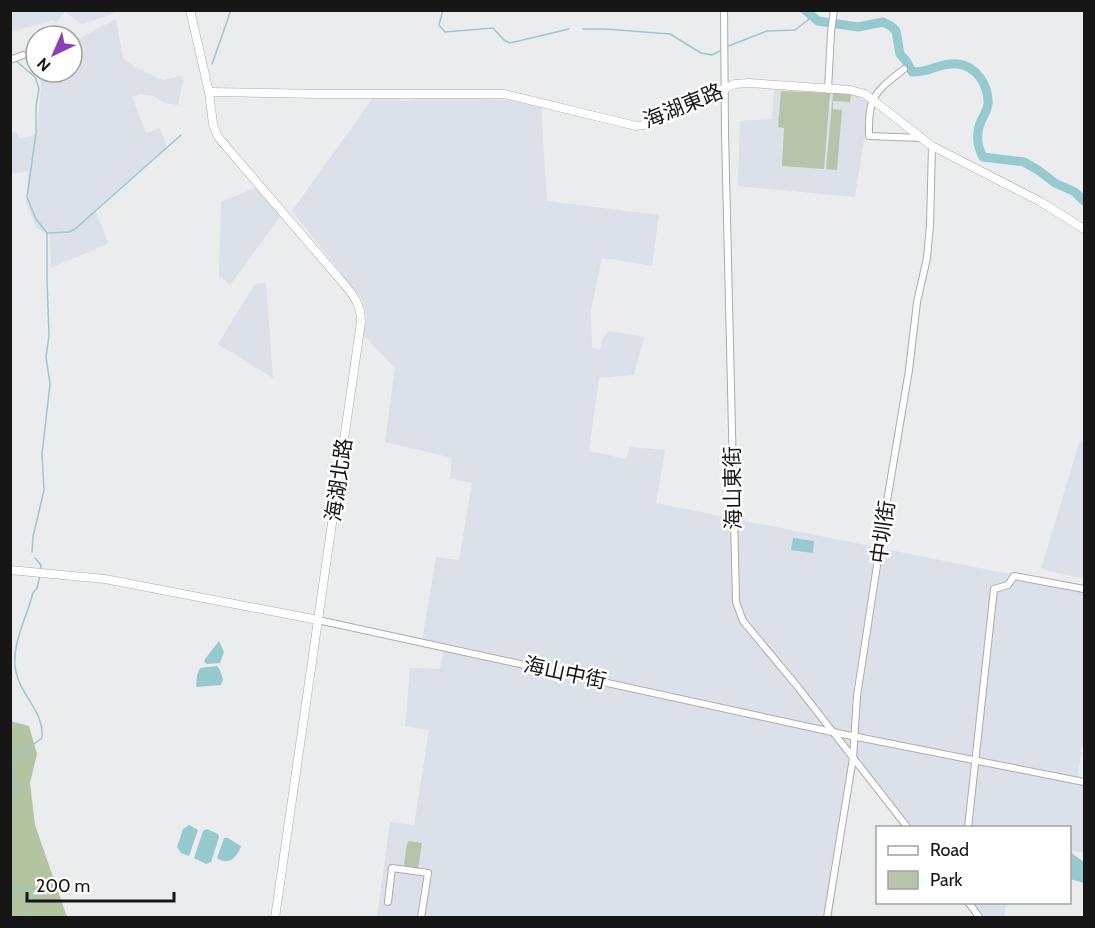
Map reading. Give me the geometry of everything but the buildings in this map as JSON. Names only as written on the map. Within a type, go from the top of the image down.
[{"type":"street","name":"海湖北路","points":[[190,10],[209,92],[213,124],[218,136],[344,284],[357,300],[361,311],[275,918]]},
{"type":"street","name":"海山東街","points":[[724,10],[735,602],[743,621],[906,826]]},
{"type":"street","points":[[828,90],[834,13]]},
{"type":"street","points":[[10,60],[23,55]]},
{"type":"street","points":[[904,69],[880,89],[872,99],[869,107],[868,136],[921,138]]},
{"type":"street","name":"海湖東路","points":[[209,92],[230,94],[504,94],[636,126],[742,83],[850,90],[872,99],[932,146],[1041,202],[1084,229]]},
{"type":"street","points":[[211,111],[219,99],[230,94]]},
{"type":"street","name":"中圳街","points":[[827,918],[830,913],[853,758],[857,696],[909,370],[917,302],[927,258],[932,146]]},
{"type":"street","name":"海山中街","points":[[10,570],[105,579],[318,620],[832,732],[1084,782]]},
{"type":"street","points":[[968,826],[994,589],[1008,585],[1014,576],[1084,590]]},
{"type":"street","points":[[388,902],[392,868],[428,873],[421,918]]},
{"type":"street","points":[[969,904],[980,918]]},
{"type":"shaded area","points":[[11,10],[117,10],[107,16],[82,24],[65,12],[56,23],[53,20],[39,24],[24,24],[24,28],[11,32]]},
{"type":"shaded area","points":[[116,19],[123,58],[135,67],[163,80],[181,76],[183,81],[178,105],[165,103],[153,96],[140,94],[132,97],[145,131],[147,133],[160,128],[167,147],[95,210],[108,242],[51,268],[48,231],[43,232],[37,228],[26,203],[28,171],[11,174],[11,134],[15,131],[19,138],[36,135],[41,84],[84,84],[84,36]]},
{"type":"shaded area","points":[[774,90],[851,94],[868,101],[855,197],[738,186],[740,121],[772,119]]},
{"type":"shaded area","points":[[375,95],[397,96],[401,101],[415,100],[421,96],[506,100],[541,107],[547,201],[659,215],[652,266],[602,258],[591,309],[592,347],[600,350],[608,331],[644,337],[634,375],[599,378],[589,451],[626,459],[630,447],[665,450],[656,503],[1084,589],[1084,738],[1076,784],[1084,786],[1084,853],[1071,850],[1071,826],[912,826],[855,757],[832,917],[377,917],[390,822],[414,825],[429,730],[405,726],[410,668],[440,669],[443,651],[421,647],[436,557],[459,560],[472,483],[450,478],[452,458],[385,442],[395,368],[363,335],[367,316],[361,298],[292,211]]},
{"type":"shaded area","points":[[257,187],[281,215],[230,285],[219,276],[221,202]]},
{"type":"shaded area","points":[[266,283],[273,378],[218,344],[255,284]]},
{"type":"shaded area","points":[[1080,440],[1084,442],[1084,579],[1041,569]]},
{"type":"shaded area","points":[[975,904],[1006,904],[1004,917],[986,917]]},
{"type":"green space","points":[[781,91],[830,93],[824,169],[782,166],[784,128],[778,127]]},
{"type":"green space","points":[[833,93],[851,94],[850,102],[833,101],[833,109],[842,110],[837,170],[826,169]]},
{"type":"green space","points":[[10,721],[29,726],[37,754],[30,783],[35,825],[67,917],[11,917]]},
{"type":"green space","points":[[409,841],[422,843],[418,869],[404,864]]},
{"type":"water","points":[[793,538],[814,541],[813,553],[791,550]]},
{"type":"water","points":[[219,641],[224,652],[220,663],[207,664],[204,662],[205,659]]},
{"type":"water","points":[[217,666],[223,680],[221,685],[196,687],[200,668]]},
{"type":"water","points":[[189,825],[198,830],[189,856],[181,853],[177,847],[183,829]]},
{"type":"water","points":[[207,829],[218,834],[219,837],[211,862],[206,864],[194,858],[203,831]]},
{"type":"water","points":[[224,838],[241,846],[232,860],[225,861],[217,858]]},
{"type":"water","points":[[1071,853],[1084,862],[1084,883],[1071,879]]},
{"type":"waterway","points":[[212,64],[231,10]]},
{"type":"waterway","points":[[443,10],[439,25],[445,32],[493,28],[510,43],[569,29]]},
{"type":"waterway","points":[[805,10],[818,21],[858,27],[883,22],[891,26],[896,31],[900,54],[912,72],[952,64],[970,68],[984,84],[988,97],[988,106],[979,126],[978,135],[978,144],[983,157],[1024,162],[1055,183],[1075,192],[1084,201]]},
{"type":"waterway","points":[[726,47],[767,31],[795,30],[813,16]]},
{"type":"waterway","points":[[583,29],[670,34],[701,53],[712,55],[722,50]]},
{"type":"waterway","points":[[15,60],[35,77],[39,89],[36,106],[36,133],[27,197],[36,219],[47,233]]},
{"type":"waterway","points":[[32,552],[33,537],[44,490],[42,454],[50,384],[46,357],[49,336],[47,233],[69,232],[75,229],[181,135]]},
{"type":"waterway","points":[[35,558],[41,565],[40,570]]},
{"type":"waterway","points":[[10,804],[17,785],[11,771],[13,765],[23,752],[42,738],[39,719],[20,685],[15,665],[18,638],[40,575]]},
{"type":"waterway","points":[[10,897],[17,889],[25,887],[35,894],[34,899],[28,903],[27,918]]}]
